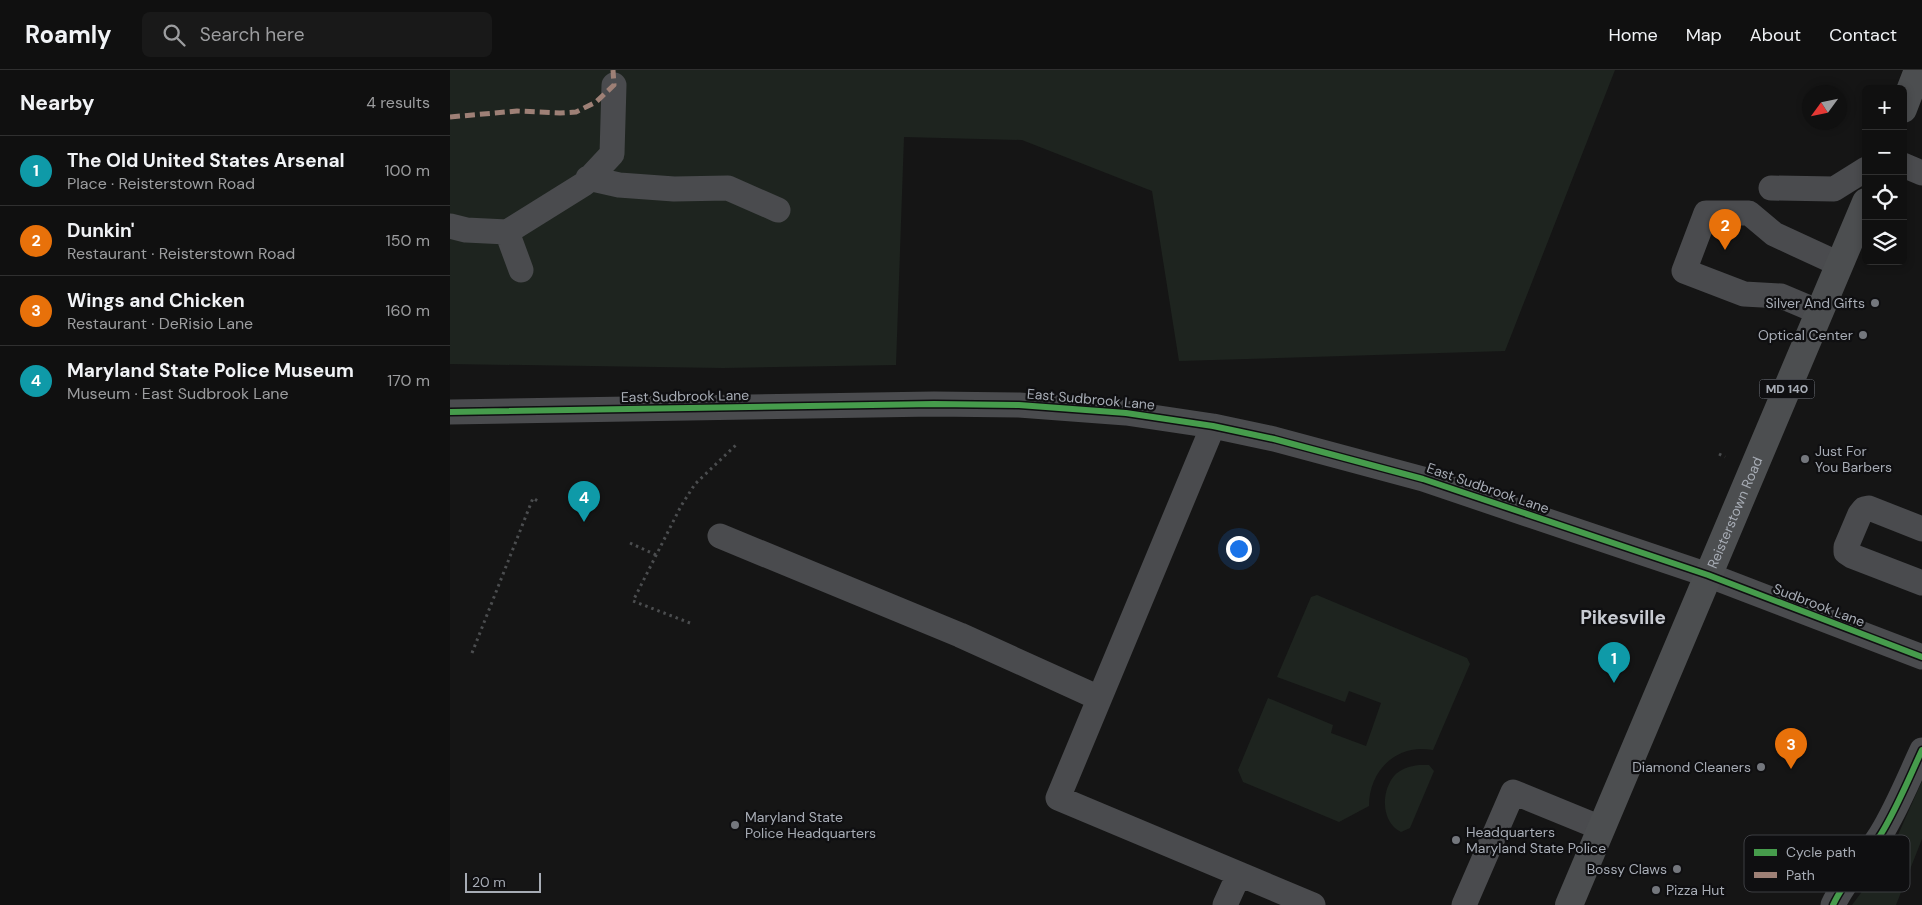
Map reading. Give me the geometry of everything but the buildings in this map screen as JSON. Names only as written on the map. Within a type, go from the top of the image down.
[{"type":"main road","points":[[1907,99],[1918,70]]},
{"type":"main road","name":"Reisterstown Road","points":[[1570,905],[1862,211]]},
{"type":"street","points":[[450,226],[466,230],[507,232],[584,184],[612,154],[614,84]]},
{"type":"street","points":[[1907,167],[1922,173]]},
{"type":"street","points":[[1772,188],[1834,189],[1862,172]]},
{"type":"street","points":[[588,178],[619,185],[674,189],[728,188],[778,210]]},
{"type":"street","points":[[1819,312],[1781,296],[1744,294],[1684,271],[1706,213],[1749,214],[1774,234],[1839,264]]},
{"type":"street","points":[[507,232],[521,270]]},
{"type":"street","name":"East Sudbrook Lane","points":[[450,412],[934,404],[1019,405],[1126,413],[1213,426],[1274,439],[1423,479],[1708,575]]},
{"type":"street","points":[[1213,426],[1058,798],[1312,905]]},
{"type":"street","points":[[1922,529],[1864,508],[1846,547],[1846,552],[1852,556],[1922,583]]},
{"type":"street","points":[[720,536],[960,634],[1100,698]]},
{"type":"street","name":"Sudbrook Lane","points":[[1708,575],[1922,658]]},
{"type":"street","points":[[1880,835],[1904,791],[1922,750]]},
{"type":"street","points":[[1464,905],[1513,792],[1601,828]]},
{"type":"street","points":[[1225,905],[1239,874]]},
{"type":"street","points":[[1833,905],[1841,892]]},
{"type":"path","points":[[690,623],[633,601],[681,506],[695,484],[736,445]]},
{"type":"path","points":[[1719,454],[1725,456]]},
{"type":"path","points":[[472,653],[533,498],[539,502]]},
{"type":"path","points":[[630,543],[656,555]]},
{"type":"shaded area","points":[[450,70],[1615,70],[1505,351],[1179,361],[1152,191],[1022,140],[904,137],[896,365],[723,368],[450,364]]},
{"type":"shaded area","points":[[1317,595],[1467,658],[1470,664],[1433,750],[1420,749],[1397,755],[1380,771],[1374,781],[1370,793],[1369,806],[1339,822],[1243,782],[1238,770],[1268,698],[1333,725],[1331,733],[1366,746],[1381,703],[1349,691],[1345,702],[1277,677],[1311,597]]},
{"type":"shaded area","points":[[1419,765],[1429,765],[1434,771],[1410,828],[1401,832],[1390,822],[1387,815],[1385,799],[1387,791],[1394,776],[1399,771]]},
{"type":"shaded area","points":[[1922,781],[1922,839],[1910,869],[1910,835],[1898,835]]},
{"type":"shaded area","points":[[1862,892],[1901,892],[1896,905],[1852,905]]},
{"type":"marked path","points":[[450,117],[517,111],[576,112],[596,102],[614,85],[613,70]]},
{"type":"cycle path","points":[[450,412],[934,404],[1019,405],[1126,413],[1213,426],[1274,439],[1423,479],[1708,575],[1922,657]]},
{"type":"cycle path","points":[[1880,835],[1903,793],[1922,750]]},
{"type":"cycle path","points":[[1833,905],[1840,892]]},
{"type":"place","name":"Dunkin'","points":[[1725,250]]},
{"type":"place","name":"Silver And Gifts","points":[[1875,303]]},
{"type":"place","name":"Optical Center","points":[[1863,335]]},
{"type":"place","name":"Just For You Barbers","points":[[1805,459]]},
{"type":"place","name":"Maryland State Police Museum","points":[[584,522]]},
{"type":"place","name":"The Old United States Arsenal","points":[[1614,683]]},
{"type":"place","name":"Diamond Cleaners","points":[[1761,767]]},
{"type":"place","name":"Wings and Chicken","points":[[1791,769]]},
{"type":"place","name":"Maryland State Police Headquarters","points":[[735,825]]},
{"type":"place","name":"Headquarters Maryland State Police","points":[[1456,840]]},
{"type":"place","name":"Bossy Claws","points":[[1677,869]]},
{"type":"place","name":"Pizza Hut","points":[[1656,890]]},
{"type":"district","name":"Pikesville","points":[[1623,617]]}]
